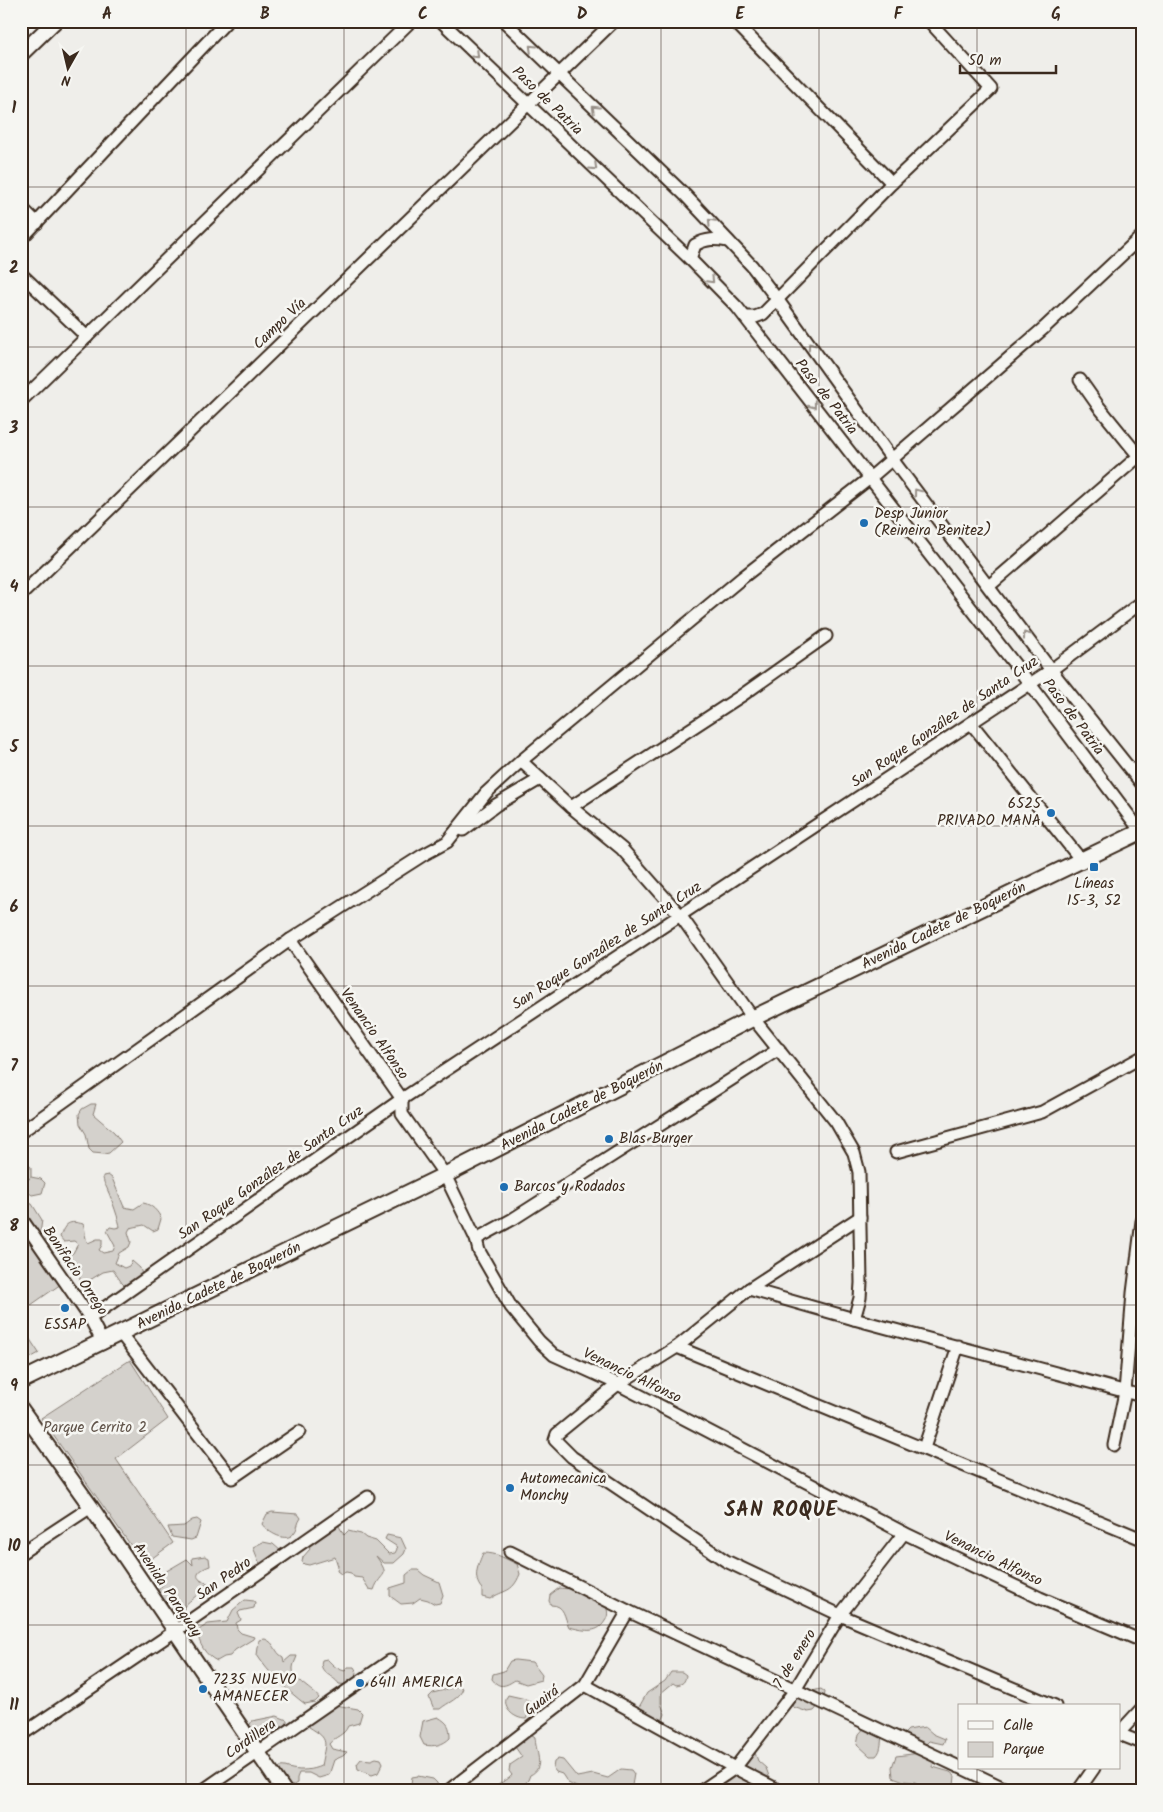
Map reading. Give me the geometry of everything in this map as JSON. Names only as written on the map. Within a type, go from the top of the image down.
[{"type":"main road","name":"Avenida Cadete de Boquerón","points":[[21,1381],[103,1343],[444,1176],[753,1018],[1141,832]]},
{"type":"street","points":[[21,54],[55,21]]},
{"type":"street","points":[[21,239],[227,21]]},
{"type":"street","points":[[21,401],[412,21]]},
{"type":"street","name":"Paso de Patria","points":[[441,21],[690,259],[745,317],[1030,684],[1141,832]]},
{"type":"street","name":"Paso de Patria","points":[[504,21],[686,195],[752,266],[892,459],[1052,670],[1142,784]]},
{"type":"street","name":"Campo Vía","points":[[21,595],[614,21]]},
{"type":"street","points":[[734,21],[892,183]]},
{"type":"street","points":[[745,317],[763,314],[892,183],[991,89],[929,21]]},
{"type":"street","points":[[21,207],[37,223]]},
{"type":"street","points":[[450,839],[486,793],[521,761],[743,577],[870,478],[1044,328],[1142,236]]},
{"type":"street","points":[[690,259],[695,245],[702,241],[712,238],[728,241]]},
{"type":"street","points":[[21,274],[87,337]]},
{"type":"street","points":[[989,586],[1140,458],[1080,380]]},
{"type":"street","name":"San Roque González de Santa Cruz","points":[[90,1318],[402,1099],[1052,670],[1142,602]]},
{"type":"street","points":[[571,807],[741,696],[826,636]]},
{"type":"street","points":[[971,723],[1080,860]]},
{"type":"street","points":[[521,761],[571,807],[622,849],[680,915],[753,1018],[836,1122],[854,1153],[859,1172],[861,1283],[860,1298],[854,1319]]},
{"type":"street","points":[[21,1132],[290,940],[450,839],[496,805],[540,779]]},
{"type":"street","name":"Venancio Alfonso","points":[[290,940],[402,1099],[402,1114],[444,1176],[476,1239],[479,1251],[511,1307],[539,1341],[554,1355],[618,1384],[904,1533],[1040,1598],[1142,1641]]},
{"type":"street","points":[[476,1239],[512,1219],[779,1049]]},
{"type":"street","points":[[896,1152],[1042,1112],[1142,1057]]},
{"type":"street","points":[[860,1217],[749,1289],[677,1347],[618,1384],[557,1434],[555,1440],[572,1458],[726,1562],[840,1614],[1050,1704]]},
{"type":"street","name":"Bonifacio Orrego","points":[[21,1218],[90,1318],[103,1343]]},
{"type":"street","points":[[1114,1445],[1125,1392],[1137,1293],[1142,1221]]},
{"type":"street","points":[[749,1289],[1142,1396]]},
{"type":"street","points":[[121,1334],[232,1478],[299,1432]]},
{"type":"street","points":[[924,1448],[958,1346]]},
{"type":"street","points":[[677,1347],[1142,1539]]},
{"type":"street","name":"Avenida Paraguay","points":[[21,1409],[91,1507],[284,1791]]},
{"type":"street","name":"San Pedro","points":[[21,1735],[368,1497]]},
{"type":"street","points":[[21,1553],[91,1507]]},
{"type":"street","name":"7 de enero","points":[[701,1791],[735,1768],[795,1690],[840,1614],[904,1533]]},
{"type":"street","points":[[510,1552],[628,1611],[958,1767]]},
{"type":"street","name":"Guairá","points":[[448,1791],[585,1685],[628,1611]]},
{"type":"street","name":"Cordillera","points":[[202,1791],[390,1661]]},
{"type":"street","points":[[585,1685],[780,1791]]},
{"type":"street","points":[[1120,1732],[1142,1708]]},
{"type":"street","points":[[1120,1733],[1142,1744]]},
{"type":"street","points":[[965,1770],[1010,1791]]},
{"type":"street","points":[[1078,1791],[1093,1770]]},
{"type":"green space","points":[[91,1104],[96,1104],[93,1114],[114,1132],[121,1142],[109,1153],[93,1153],[89,1149],[86,1134],[80,1124],[79,1114],[82,1109]]},
{"type":"green space","points":[[21,1164],[27,1164],[31,1167],[31,1177],[41,1179],[45,1183],[42,1193],[32,1195],[28,1192],[27,1181],[30,1178],[21,1180]]},
{"type":"green space","points":[[108,1175],[112,1178],[124,1207],[134,1209],[143,1203],[154,1209],[161,1219],[158,1229],[153,1231],[144,1225],[130,1228],[128,1232],[131,1242],[129,1247],[119,1253],[115,1263],[124,1268],[129,1266],[132,1261],[140,1268],[143,1278],[126,1287],[113,1270],[103,1272],[85,1283],[80,1280],[79,1267],[66,1259],[68,1255],[73,1253],[78,1244],[74,1241],[64,1242],[60,1237],[68,1224],[74,1222],[83,1224],[88,1243],[102,1239],[102,1245],[99,1250],[103,1253],[113,1251],[115,1246],[107,1231],[110,1227],[120,1227],[103,1176]]},
{"type":"green space","points":[[21,1201],[32,1204],[42,1220],[39,1241],[61,1284],[21,1312],[21,1249],[24,1248],[21,1247]]},
{"type":"green space","points":[[21,1326],[39,1353],[21,1363]]},
{"type":"green space","name":"Parque Cerrito 2","points":[[130,1360],[168,1419],[116,1459],[173,1543],[144,1564],[41,1418]]},
{"type":"green space","points":[[272,1512],[298,1514],[301,1518],[291,1536],[277,1536],[262,1524],[267,1514]]},
{"type":"green space","points":[[197,1519],[201,1522],[196,1538],[191,1540],[172,1537],[168,1527],[184,1526]]},
{"type":"green space","points":[[341,1521],[339,1526],[344,1535],[348,1531],[361,1534],[366,1538],[376,1541],[389,1554],[395,1553],[397,1549],[396,1546],[385,1539],[387,1535],[401,1538],[406,1549],[404,1554],[394,1563],[384,1563],[376,1556],[383,1568],[384,1574],[374,1590],[369,1589],[362,1578],[354,1577],[351,1573],[341,1574],[337,1571],[338,1566],[335,1557],[309,1565],[302,1562],[303,1557],[310,1549],[307,1545]]},
{"type":"green space","points":[[263,1542],[273,1544],[281,1551],[263,1566],[259,1562],[253,1547]]},
{"type":"green space","points":[[483,1553],[497,1555],[517,1564],[520,1574],[511,1588],[490,1599],[482,1597],[482,1589],[477,1580],[479,1562]]},
{"type":"green space","points":[[205,1556],[209,1558],[210,1566],[202,1570],[198,1576],[199,1579],[208,1585],[205,1585],[200,1593],[186,1604],[180,1612],[161,1606],[157,1592],[164,1583],[158,1576],[187,1559],[193,1565],[192,1558]]},
{"type":"green space","points":[[412,1570],[418,1570],[439,1582],[443,1595],[440,1603],[435,1604],[420,1598],[413,1603],[401,1604],[390,1596],[390,1588],[406,1583],[406,1575]]},
{"type":"green space","points":[[559,1588],[577,1590],[588,1598],[603,1604],[608,1614],[602,1625],[594,1630],[569,1627],[562,1609],[551,1605],[549,1601],[550,1595]]},
{"type":"green space","points":[[245,1600],[254,1601],[254,1608],[238,1613],[241,1620],[236,1623],[237,1629],[241,1633],[254,1637],[235,1650],[230,1656],[217,1661],[203,1649],[197,1631],[208,1624],[227,1622],[233,1610]]},
{"type":"green space","points":[[265,1639],[283,1657],[284,1662],[291,1656],[297,1656],[293,1666],[294,1672],[299,1681],[319,1698],[315,1702],[305,1704],[267,1669],[257,1655],[259,1640]]},
{"type":"green space","points":[[327,1659],[345,1671],[348,1667],[354,1667],[357,1672],[355,1682],[350,1685],[339,1684],[322,1668],[322,1660]]},
{"type":"green space","points":[[510,1661],[532,1662],[542,1675],[541,1680],[526,1684],[515,1680],[503,1686],[497,1684],[492,1679],[493,1674],[504,1671]]},
{"type":"green space","points":[[671,1672],[682,1672],[686,1677],[682,1683],[676,1685],[673,1683],[661,1693],[661,1704],[665,1714],[663,1719],[658,1720],[639,1707],[647,1693],[665,1681]]},
{"type":"green space","points":[[458,1686],[463,1688],[457,1698],[440,1709],[434,1709],[429,1697],[433,1693]]},
{"type":"green space","points":[[821,1689],[825,1692],[824,1699],[814,1711],[808,1712],[793,1707],[790,1696]]},
{"type":"green space","points":[[508,1695],[526,1699],[530,1702],[531,1708],[526,1719],[517,1717],[509,1711],[506,1704]]},
{"type":"green space","points":[[330,1704],[358,1709],[362,1713],[359,1723],[348,1726],[344,1732],[329,1744],[332,1749],[347,1752],[334,1760],[329,1775],[319,1778],[309,1773],[299,1773],[297,1783],[292,1786],[287,1784],[276,1771],[280,1767],[303,1770],[321,1766],[325,1742],[321,1735],[309,1727],[313,1717]]},
{"type":"green space","points":[[277,1716],[287,1720],[285,1728],[278,1732],[261,1733],[249,1726],[252,1721]]},
{"type":"green space","points":[[438,1717],[448,1725],[450,1738],[438,1745],[424,1745],[420,1737],[423,1721]]},
{"type":"green space","points":[[867,1725],[883,1731],[876,1756],[870,1756],[857,1744],[859,1734]]},
{"type":"green space","points":[[925,1727],[933,1734],[945,1739],[943,1744],[929,1741],[925,1745],[902,1736],[908,1730]]},
{"type":"green space","points":[[521,1732],[535,1737],[538,1768],[530,1775],[521,1788],[530,1791],[497,1791],[496,1788],[512,1775],[509,1771],[510,1765],[522,1757],[513,1744]]},
{"type":"green space","points":[[754,1750],[758,1761],[766,1768],[770,1779],[770,1791],[698,1791]]},
{"type":"green space","points":[[920,1753],[934,1757],[933,1767],[950,1772],[955,1776],[954,1786],[951,1790],[930,1791],[915,1782],[893,1777],[892,1767],[896,1756]]},
{"type":"green space","points":[[361,1759],[371,1760],[381,1759],[383,1763],[378,1773],[372,1775],[358,1769],[357,1764]]},
{"type":"green space","points":[[558,1759],[563,1760],[577,1777],[593,1774],[608,1778],[621,1769],[631,1770],[634,1774],[631,1791],[585,1791],[568,1783],[562,1774],[556,1772],[553,1768],[554,1762]]},
{"type":"green space","points":[[418,1776],[433,1779],[437,1783],[438,1788],[434,1791],[410,1791],[412,1777]]},
{"type":"place","name":"Desp Junior (Reineira Benitez)","points":[[864,523]]},
{"type":"place","name":"6525 PRIVADO MANA","points":[[1051,813]]},
{"type":"place","name":"Líneas 15-3, 52","points":[[1094,867]]},
{"type":"place","name":"Blas Burger","points":[[609,1139]]},
{"type":"place","name":"Barcos y Rodados","points":[[504,1187]]},
{"type":"place","name":"ESSAP","points":[[65,1308]]},
{"type":"place","name":"Automecanica Monchy","points":[[510,1488]]},
{"type":"place","name":"6411 AMERICA","points":[[360,1683]]},
{"type":"place","name":"7235 NUEVO AMANECER","points":[[203,1689]]},
{"type":"district","name":"SAN ROQUE","points":[[781,1511]]}]
